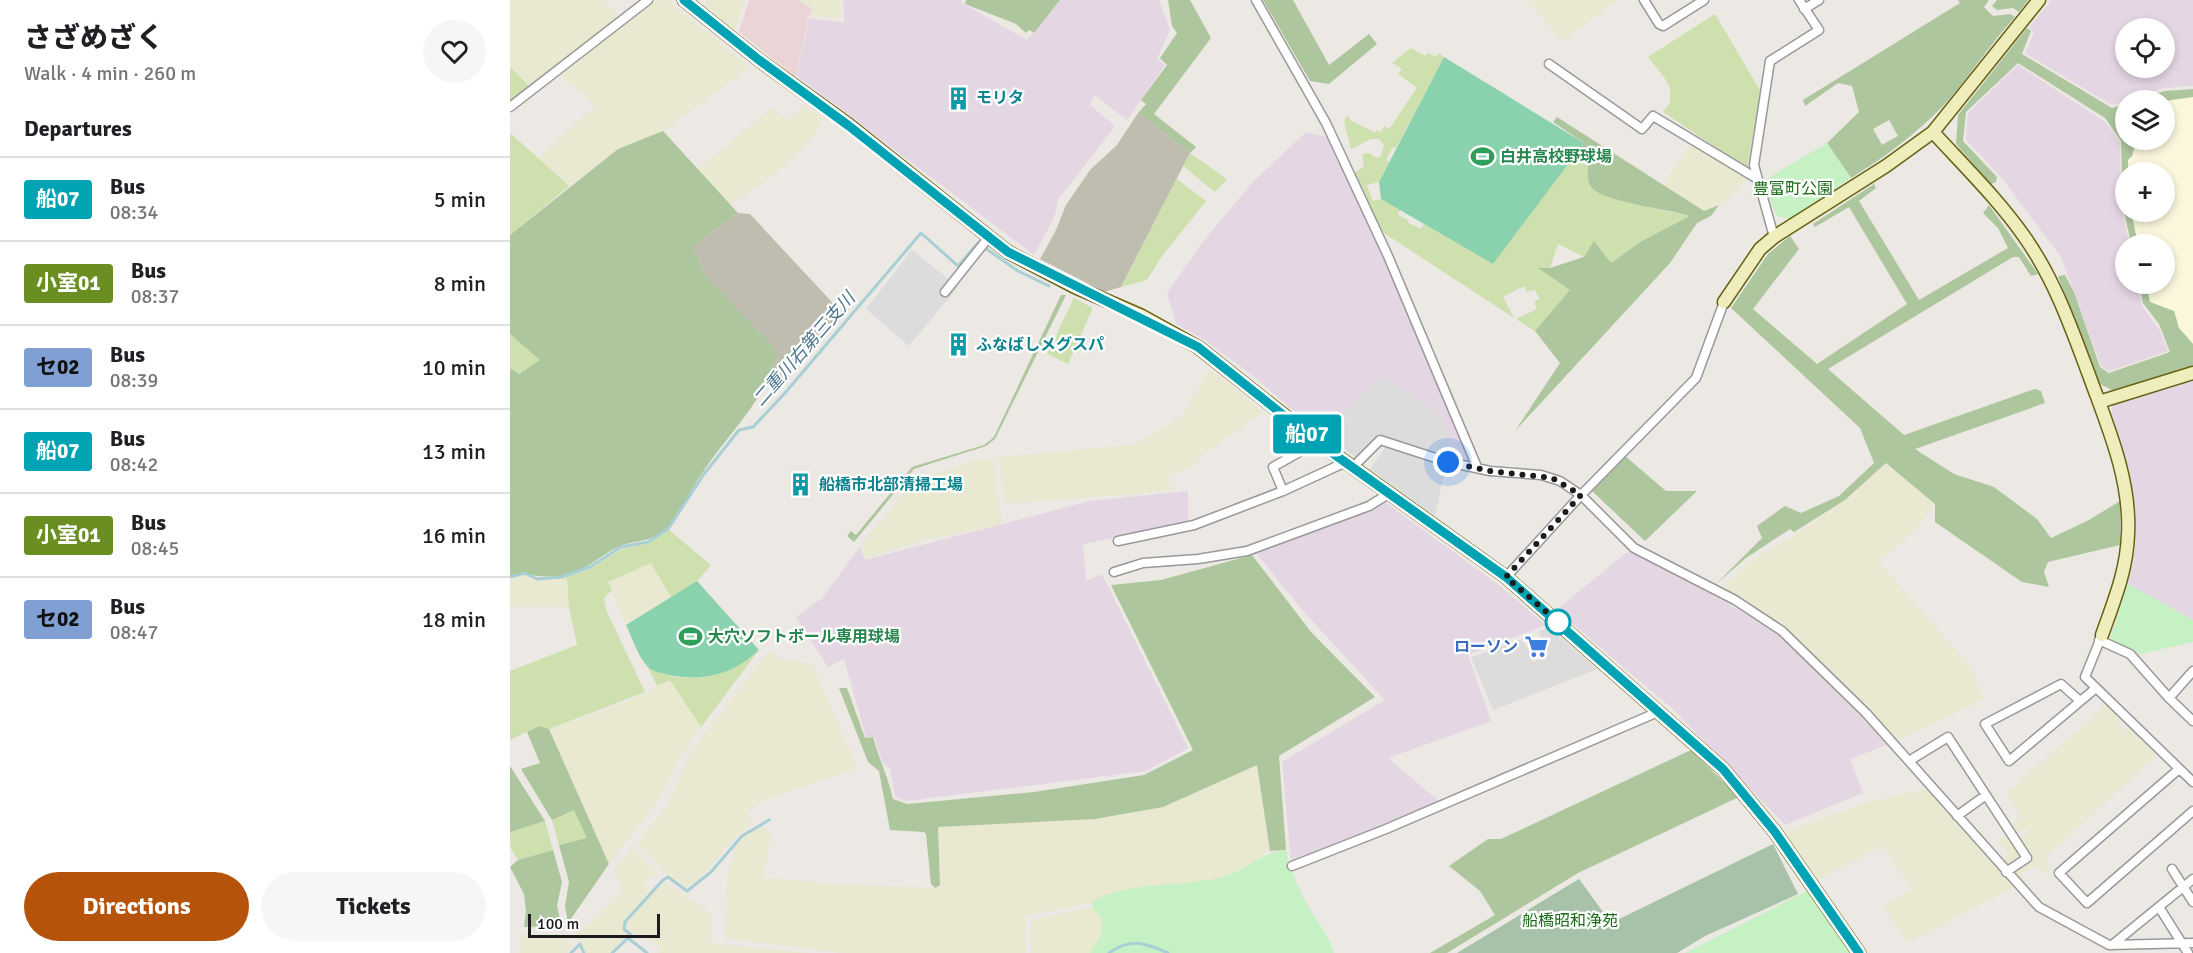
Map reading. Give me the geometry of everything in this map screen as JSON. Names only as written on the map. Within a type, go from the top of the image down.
[{"type":"main road","points":[[684,0],[1024,262],[1142,316],[1198,347],[1317,442],[1506,577],[1723,769],[1751,801],[1858,953]]},
{"type":"main road","points":[[1724,302],[1760,249],[1774,237],[1886,166],[1933,132],[2039,0]]},
{"type":"main road","points":[[1933,132],[2009,216],[2039,258],[2060,299],[2099,402],[2122,472],[2128,531],[2122,579],[2100,638]]},
{"type":"main road","points":[[2099,402],[2193,373]]},
{"type":"street","points":[[510,108],[648,0]]},
{"type":"street","points":[[1256,0],[1326,123],[1388,256],[1477,467]]},
{"type":"street","points":[[1644,0],[1659,24],[1664,26],[1704,0]]},
{"type":"street","points":[[1774,237],[1754,165],[1770,61],[1819,30],[1799,0]]},
{"type":"street","points":[[1804,9],[1819,0]]},
{"type":"street","points":[[1549,64],[1642,129],[1653,116],[1756,178]]},
{"type":"street","points":[[945,292],[989,237]]},
{"type":"street","points":[[1506,577],[1581,495],[1696,378],[1724,302]]},
{"type":"street","points":[[1118,541],[1194,525],[1283,491],[1349,464],[1380,440],[1448,462],[1552,478],[1581,495],[1634,548],[1773,623],[1866,713],[2027,897],[2048,914],[2116,948],[2149,944],[2193,943]]},
{"type":"street","points":[[1283,491],[1273,467],[1317,442]]},
{"type":"street","points":[[1114,572],[1143,563],[1198,560],[1247,551],[1369,506],[1390,493]]},
{"type":"street","points":[[2193,721],[2130,654],[2100,638],[2085,677],[2193,782]]},
{"type":"street","points":[[2169,698],[2193,671]]},
{"type":"street","points":[[2080,701],[2061,684],[1984,724],[2009,761],[2096,688]]},
{"type":"street","points":[[1292,866],[1386,829],[1658,712]]},
{"type":"street","points":[[1909,761],[1948,737],[2027,858],[2006,872]]},
{"type":"street","points":[[2179,769],[2059,873],[2087,903],[2193,811]]},
{"type":"street","points":[[1957,816],[1986,795]]},
{"type":"street","points":[[2172,869],[2193,902]]},
{"type":"street","points":[[2116,948],[2159,907],[2193,879]]},
{"type":"street","points":[[2159,907],[2188,953]]},
{"type":"street","points":[[2149,944],[2154,953]]},
{"type":"shaded area","points":[[749,0],[799,0],[813,10],[808,18],[796,77],[739,32]]},
{"type":"shaded area","points":[[843,0],[962,0],[962,3],[1027,40],[1060,0],[1159,0],[1170,30],[1157,59],[1165,65],[1127,120],[1095,95],[1090,105],[1115,126],[1058,200],[1054,218],[1034,255],[797,76],[809,18],[844,23]]},
{"type":"shaded area","points":[[2052,0],[2193,0],[2193,86],[2158,90],[2115,90],[2115,104],[2112,105],[2025,53],[2034,33],[2029,27]]},
{"type":"shaded area","points":[[2018,65],[2105,122],[2115,136],[2115,150],[2120,150],[2120,162],[2115,162],[2115,222],[2124,222],[2127,234],[2115,234],[2115,294],[2139,294],[2142,306],[2160,331],[2168,351],[2109,371],[2101,366],[2061,257],[2001,177],[1966,140],[1968,113]]},
{"type":"shaded area","points":[[2193,97],[2193,344],[2179,328],[2174,311],[2150,302],[2148,294],[2175,294],[2175,234],[2136,234],[2133,222],[2175,222],[2175,162],[2128,162],[2133,150],[2175,150],[2175,100]]},
{"type":"shaded area","points":[[1138,113],[1190,153],[1121,287],[1104,292],[1040,259],[1056,230],[1066,205],[1090,170],[1117,145]]},
{"type":"shaded area","points":[[1306,132],[1327,137],[1385,257],[1472,463],[1447,459],[1383,376],[1321,434],[1247,371],[1200,337],[1176,324],[1167,293],[1205,239],[1252,183]]},
{"type":"shaded area","points":[[738,213],[750,214],[841,312],[782,383],[773,368],[777,351],[705,275],[693,246]]},
{"type":"shaded area","points":[[912,250],[958,287],[909,346],[866,309]]},
{"type":"shaded area","points":[[1383,376],[1439,413],[1448,433],[1447,459],[1379,438],[1357,458],[1321,434]]},
{"type":"shaded area","points":[[2193,378],[2193,620],[2128,584],[2135,550],[2136,512],[2129,469],[2111,416],[2114,401]]},
{"type":"shaded area","points":[[1387,445],[1446,464],[1435,516],[1370,469]]},
{"type":"shaded area","points":[[1188,491],[1188,523],[1083,544],[1086,581],[1102,574],[1188,748],[1146,771],[905,801],[895,796],[890,769],[883,763],[874,737],[866,737],[844,659],[828,667],[796,617],[822,598],[860,547],[865,560],[1090,501]]},
{"type":"shaded area","points":[[1386,503],[1500,586],[1546,625],[1468,655],[1491,721],[1388,758],[1440,802],[1291,861],[1282,762],[1385,700],[1305,613],[1256,553]]},
{"type":"shaded area","points":[[1631,549],[1774,630],[1889,744],[1850,759],[1863,793],[1785,825],[1674,710],[1556,610]]},
{"type":"shaded area","points":[[1549,627],[1597,669],[1493,710],[1471,657],[1523,639],[1533,662],[1549,655],[1538,631]]},
{"type":"green space","points":[[510,0],[602,0],[622,19],[530,87],[510,67]]},
{"type":"green space","points":[[654,0],[667,0],[749,67],[663,131],[618,149],[569,186],[537,159],[596,106],[561,75]]},
{"type":"green space","points":[[708,0],[745,0],[734,32],[705,4]]},
{"type":"green space","points":[[800,0],[840,0],[841,18],[812,16],[813,10]]},
{"type":"green space","points":[[966,0],[1060,0],[1034,33],[1029,30],[1026,33],[1016,24],[965,4]]},
{"type":"green space","points":[[1168,0],[1190,0],[1211,38],[1154,114],[1196,147],[1190,153],[1138,113],[1146,104],[1141,100],[1167,65],[1160,58],[1177,33],[1172,26]]},
{"type":"green space","points":[[1263,0],[1293,0],[1329,65],[1369,34],[1377,44],[1329,84],[1310,81]]},
{"type":"green space","points":[[1528,0],[1617,0],[1562,41]]},
{"type":"green space","points":[[1958,0],[1989,0],[1984,7],[1993,16],[2010,14],[2015,17],[1952,96],[1932,117],[1898,145],[1851,178],[1827,143],[1859,112],[1852,86],[1838,83],[1805,106],[1803,100],[1960,3]],"holes":[[[1889,120],[1898,136],[1882,145],[1873,129]]]},
{"type":"green space","points":[[1997,0],[2028,0],[2019,12],[2013,8],[1997,10],[1992,6]]},
{"type":"green space","points":[[1715,14],[1761,92],[1747,168],[1663,112],[1670,103],[1670,88],[1648,57]]},
{"type":"green space","points":[[2027,28],[2031,31],[2022,54],[2112,108],[2115,107],[2115,132],[2105,118],[2018,63],[1966,112],[1963,141],[1997,177],[1996,182],[1991,184],[1956,144],[1958,115]]},
{"type":"green space","points":[[1411,48],[1425,56],[1428,53],[1436,57],[1439,53],[1444,57],[1396,148],[1393,147],[1386,160],[1389,162],[1379,182],[1367,185],[1373,201],[1381,199],[1400,210],[1398,215],[1408,220],[1407,222],[1421,229],[1424,224],[1493,264],[1576,153],[1589,162],[1589,183],[1600,194],[1625,202],[1691,216],[1640,242],[1611,263],[1594,242],[1584,257],[1558,244],[1550,268],[1539,268],[1571,290],[1535,331],[1516,319],[1537,309],[1534,301],[1540,299],[1535,290],[1527,292],[1524,286],[1503,297],[1514,318],[1381,231],[1354,173],[1364,166],[1362,154],[1369,153],[1377,158],[1381,156],[1384,145],[1379,139],[1371,139],[1351,149],[1344,121],[1348,115],[1350,120],[1375,133],[1376,130],[1381,132],[1384,126],[1389,129],[1417,88],[1398,74],[1402,69],[1392,63]]},
{"type":"green space","name":"白井高校野球場","points":[[1444,57],[1584,143],[1493,264],[1381,199],[1379,182]]},
{"type":"green space","points":[[510,67],[530,87],[510,102]]},
{"type":"green space","points":[[2193,89],[2193,97],[2175,100],[2175,90]]},
{"type":"green space","points":[[805,105],[823,119],[816,132],[793,157],[760,185],[730,205],[698,170],[772,108],[787,121]]},
{"type":"green space","points":[[1557,117],[1704,211],[1719,205],[1711,216],[1697,223],[1670,263],[1515,431],[1560,363],[1535,331],[1570,290],[1538,268],[1550,268],[1584,257],[1594,241],[1611,263],[1640,242],[1690,216],[1624,202],[1593,189],[1588,180],[1589,162],[1576,153],[1584,143],[1553,122]]},
{"type":"green space","points":[[663,131],[738,213],[693,246],[705,275],[778,352],[772,370],[755,402],[712,459],[676,517],[661,533],[650,539],[620,546],[571,574],[556,577],[510,576],[510,368],[519,374],[540,360],[510,334],[510,235],[618,149]]},
{"type":"green space","points":[[510,133],[569,186],[510,235]]},
{"type":"green space","points":[[1691,143],[1747,177],[1726,201],[1704,211],[1663,185]]},
{"type":"green space","name":"豊富町公園","points":[[1827,143],[1851,178],[1789,219],[1777,216],[1763,181]]},
{"type":"green space","points":[[2121,150],[2134,150],[2128,162],[2122,162]]},
{"type":"green space","points":[[1190,153],[1227,179],[1215,192],[1183,166]]},
{"type":"green space","points":[[1177,179],[1206,201],[1162,256],[1147,280],[1121,287]]},
{"type":"green space","points":[[1874,184],[1876,188],[1859,201],[1919,300],[2008,248],[1998,228],[1983,213],[1989,205],[2038,274],[2031,276],[2019,257],[2013,257],[1828,369],[1904,435],[2035,389],[2041,391],[2045,403],[1915,449],[1954,474],[1994,487],[2037,519],[2051,538],[2089,520],[2120,501],[2120,545],[2048,562],[2044,572],[2049,587],[2022,582],[1935,522],[1935,504],[1886,463],[1845,500],[1794,532],[1790,529],[1746,558],[1715,585],[1762,538],[1757,526],[1785,506],[1801,513],[1839,496],[1874,463],[1860,428],[1731,308],[1768,254],[1790,236],[1799,249],[1753,309],[1817,364],[1907,304],[1849,207],[1815,227],[1813,224]]},
{"type":"green space","points":[[2126,222],[2133,222],[2136,234],[2129,234]]},
{"type":"green space","points":[[2065,275],[2074,292],[2100,367],[2109,373],[2170,352],[2159,324],[2143,303],[2141,294],[2148,294],[2150,302],[2174,311],[2179,328],[2193,344],[2193,367],[2112,390],[2100,384],[2058,276]]},
{"type":"green space","points":[[1061,295],[1066,295],[995,439],[986,446],[914,469],[854,542],[847,536],[851,531],[856,535],[912,467],[984,445],[994,437]]},
{"type":"green space","points":[[1074,298],[1093,308],[1068,364],[1047,354]]},
{"type":"green space","points":[[510,334],[541,360],[519,374],[510,368]]},
{"type":"green space","points":[[1210,369],[1263,412],[1196,459],[1199,463],[1168,475],[1170,491],[1004,504],[1000,457],[1133,445],[1181,418]]},
{"type":"green space","points":[[1625,456],[1666,491],[1697,491],[1645,541],[1592,491]]},
{"type":"green space","points":[[979,459],[993,459],[1002,524],[929,539],[866,558],[861,545],[915,480]]},
{"type":"green space","points":[[1887,463],[1935,504],[1913,532],[1878,562],[1968,664],[1985,699],[1896,741],[1785,628],[1722,589],[1751,561],[1793,536],[1845,500]]},
{"type":"green space","points":[[669,530],[711,565],[697,581],[671,597],[651,563],[608,582],[612,590],[604,598],[606,610],[645,692],[549,729],[539,726],[510,740],[510,671],[577,645],[569,607],[567,577],[590,569],[622,549],[649,543]]},
{"type":"green space","points":[[1252,555],[1311,632],[1375,697],[1279,756],[1286,850],[1270,851],[1257,765],[1163,807],[1095,819],[938,827],[940,885],[935,888],[931,884],[926,834],[890,830],[879,771],[868,762],[839,688],[847,688],[865,738],[873,737],[893,799],[907,804],[1034,792],[1144,775],[1193,750],[1111,585],[1161,580]]},
{"type":"green space","points":[[651,562],[671,597],[626,625],[608,582]]},
{"type":"green space","points":[[524,574],[537,580],[567,577],[569,607],[510,607],[510,578]]},
{"type":"green space","name":"大穴ソフトボール専用球場","points":[[697,581],[759,650],[739,665],[718,674],[682,677],[653,670],[641,658],[626,625]]},
{"type":"green space","points":[[2128,584],[2193,620],[2193,642],[2136,655],[2110,639]]},
{"type":"green space","points":[[759,650],[701,727],[670,680],[657,686],[647,666],[676,677],[706,677],[734,667]]},
{"type":"green space","points":[[769,651],[781,659],[812,664],[857,768],[761,801],[746,814],[753,824],[731,841],[708,870],[687,888],[667,874],[637,844],[667,806],[689,757],[701,739]]},
{"type":"green space","points":[[670,680],[701,727],[683,753],[661,796],[609,864],[549,729],[628,701]]},
{"type":"green space","points":[[2107,705],[2120,718],[2117,722],[2125,732],[2130,728],[2158,754],[2046,856],[2051,869],[2041,874],[2036,866],[2021,874],[2025,882],[2022,884],[2014,870],[2032,860],[2018,839],[2030,832],[2027,826],[2015,834],[2009,825],[2021,817],[2007,793]]},
{"type":"green space","points":[[539,726],[549,729],[609,864],[568,923],[565,906],[569,882],[559,845],[587,838],[574,810],[552,820],[521,769],[540,763],[527,732]]},
{"type":"green space","points":[[1691,750],[1739,797],[1578,873],[1447,953],[1430,953],[1495,915],[1480,891],[1449,866],[1488,839],[1501,839]]},
{"type":"green space","points":[[1257,765],[1270,851],[1231,875],[1201,883],[1177,885],[1026,916],[1026,953],[844,953],[725,938],[728,875],[736,845],[757,827],[766,829],[771,837],[763,878],[850,885],[935,888],[940,885],[938,827],[1095,819],[1163,807]]},
{"type":"green space","points":[[510,766],[545,821],[510,832]]},
{"type":"green space","points":[[1929,788],[2016,886],[1907,943],[1884,906],[1912,889],[1883,846],[1818,879],[1788,837],[1789,831],[1865,803]]},
{"type":"green space","points":[[574,810],[588,838],[559,845],[552,820]]},
{"type":"green space","points":[[545,821],[553,850],[518,860],[510,847],[510,832]]},
{"type":"green space","points":[[2007,835],[2022,855],[2021,859],[2008,867],[2000,860],[2009,855],[1998,840]]},
{"type":"green space","name":"船橋昭和浄苑","points":[[1773,844],[1798,894],[1705,936],[1677,953],[1457,953],[1579,879],[1611,923]]},
{"type":"green space","points":[[633,848],[656,872],[643,884],[650,891],[623,922],[622,929],[628,935],[609,953],[585,953],[575,932],[585,927],[623,891],[614,872]]},
{"type":"green space","points":[[553,850],[562,882],[557,906],[562,926],[524,927],[526,911],[524,894],[510,867],[518,860]]},
{"type":"green space","points":[[1286,850],[1297,884],[1328,938],[1334,953],[1090,953],[1102,930],[1101,920],[1092,902],[1122,890],[1223,877],[1269,854]]},
{"type":"green space","points":[[666,882],[710,913],[711,943],[808,953],[658,953],[660,948],[642,933],[632,935],[625,926],[652,893]]},
{"type":"green space","points":[[1809,890],[1853,953],[1685,953]]},
{"type":"green space","points":[[1092,907],[1101,917],[1103,929],[1090,953],[1031,953],[1032,920]]},
{"type":"green space","points":[[565,934],[571,949],[565,953],[520,953],[521,935]]},
{"type":"waterway","name":"二重川右第三支川","points":[[510,577],[525,573],[537,579],[562,577],[590,567],[621,547],[648,542],[668,529],[704,474],[739,430],[753,427],[785,393],[921,233],[958,266],[978,243],[1018,271],[1049,286]]},
{"type":"waterway","points":[[628,938],[631,935],[624,929],[625,922],[663,880],[668,877],[687,891],[711,872],[742,836],[769,820]]},
{"type":"waterway","points":[[612,953],[628,938],[647,953]]},
{"type":"waterway","points":[[1109,953],[1131,943],[1145,944],[1168,953]]},
{"type":"waterway","points":[[571,953],[580,944],[584,953]]},
{"type":"bus line","name":"船07","points":[[684,0],[734,41],[874,145],[1008,252],[1075,287],[1142,316],[1198,347],[1250,386],[1317,442],[1506,577],[1723,769],[1775,832],[1859,953]]},
{"type":"place","name":"モリタ","points":[[958,98]]},
{"type":"place","name":"白井高校野球場","points":[[1482,157]]},
{"type":"place","name":"ふなばしメグスパ","points":[[958,345]]},
{"type":"place","name":"船橋市北部清掃工場","points":[[801,485]]},
{"type":"place","name":"大穴ソフトボール専用球場","points":[[690,637]]},
{"type":"place","name":"ローソン","points":[[1536,647]]},
{"type":"route","points":[[1448,462],[1490,471],[1540,475],[1560,481],[1581,495],[1506,577],[1565,628],[1558,622]]}]
